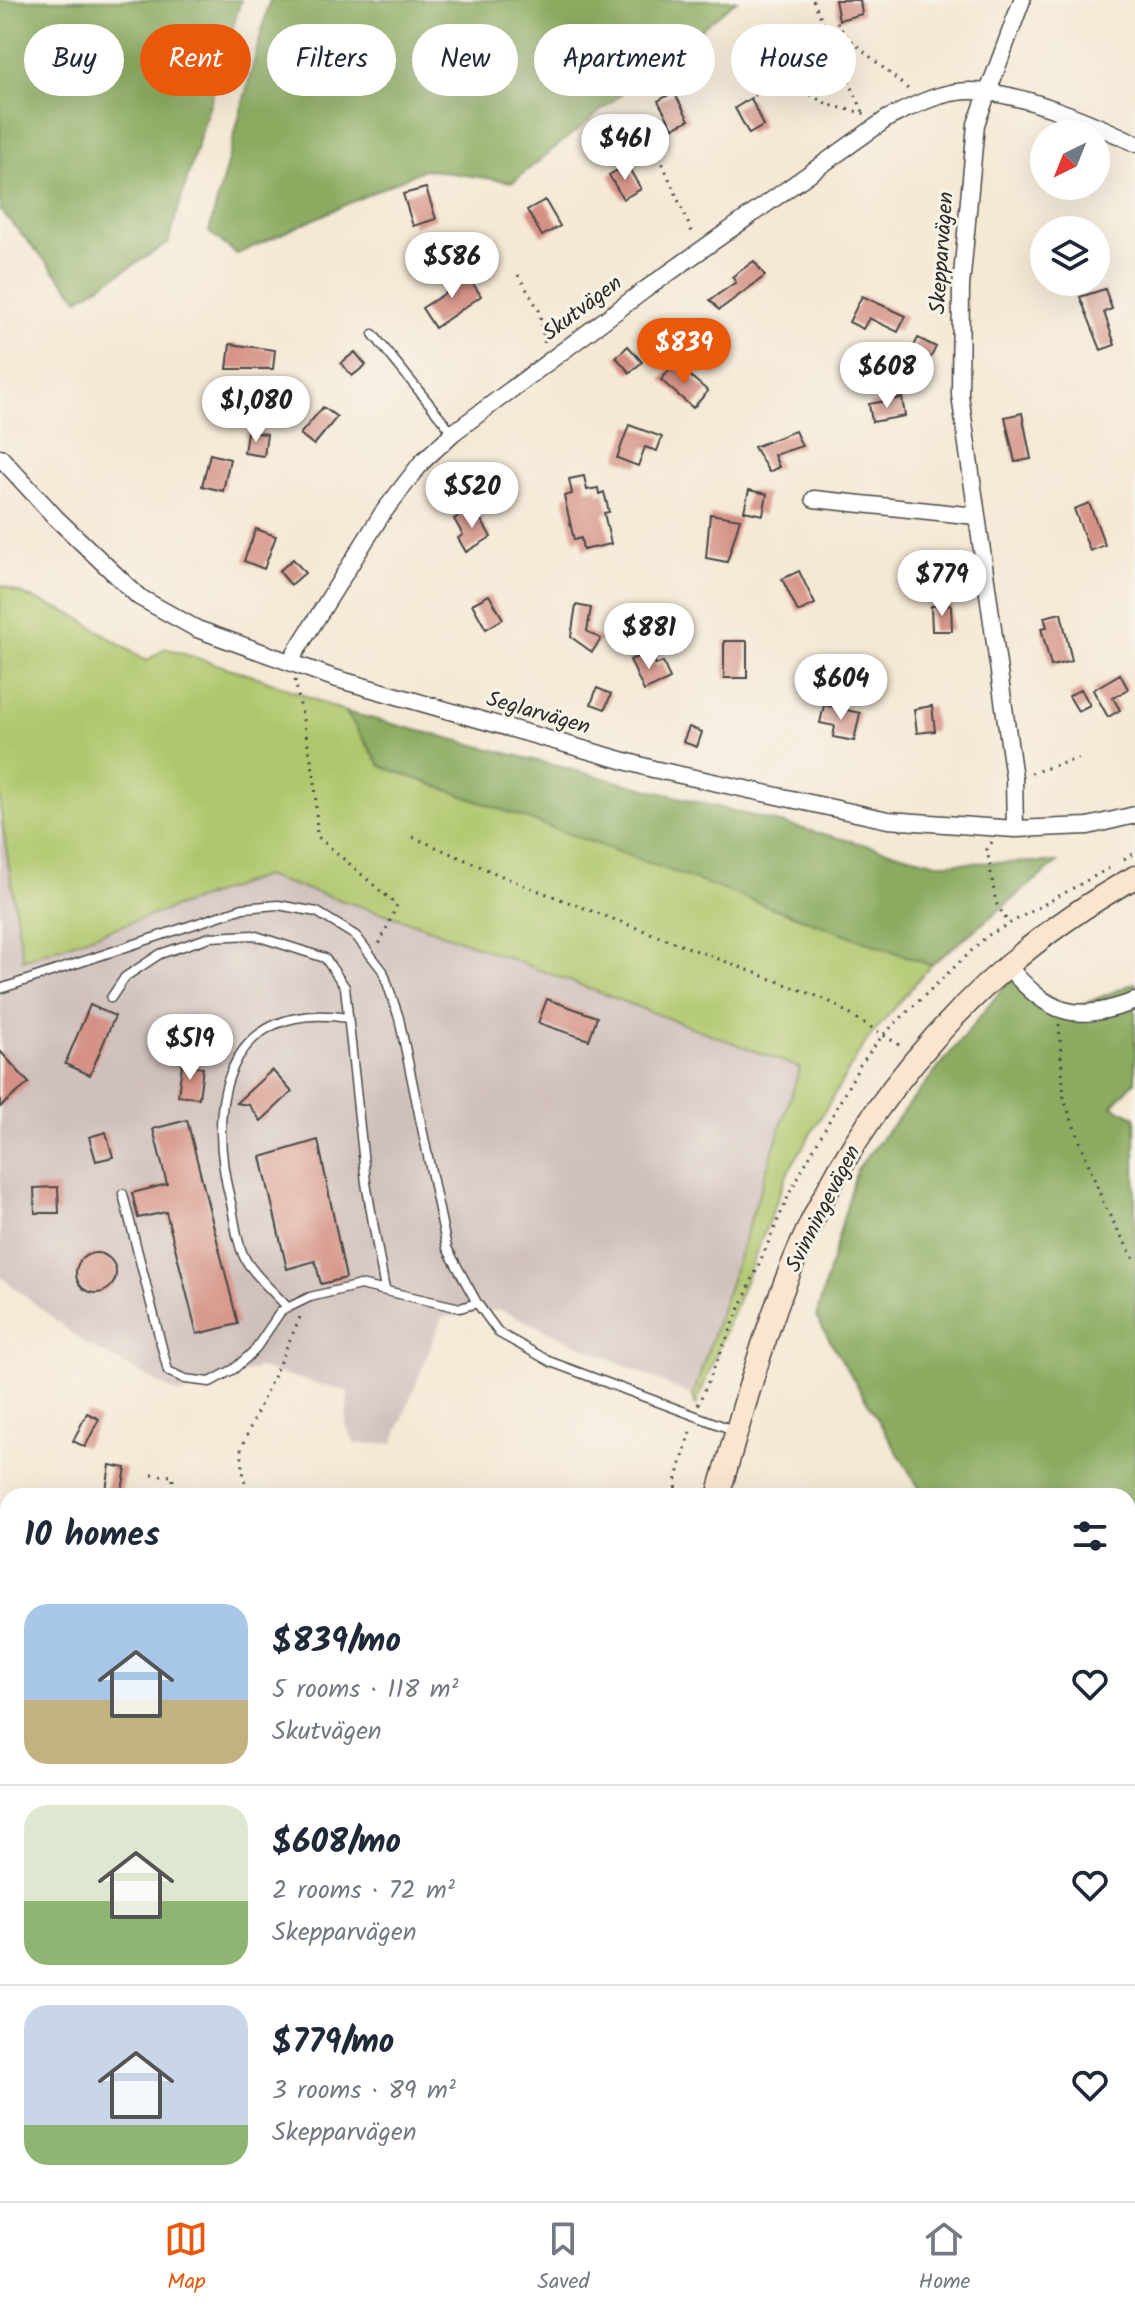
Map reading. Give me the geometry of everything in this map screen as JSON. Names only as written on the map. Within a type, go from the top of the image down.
[{"type":"main road","name":"Svinningevägen","points":[[720,1488],[796,1255],[820,1205],[872,1118],[919,1057],[1006,964],[1056,926],[1135,877]]},
{"type":"street","name":"Skepparvägen","points":[[1008,829],[1014,778],[960,395],[961,287],[973,142],[985,93],[1022,0]]},
{"type":"street","name":"Skutvägen","points":[[290,661],[382,514],[422,462],[453,433],[700,250],[888,118],[922,102],[968,91],[1029,103],[1135,143]]},
{"type":"street","name":"Seglarvägen","points":[[0,457],[56,518],[139,597],[197,629],[383,693],[717,785],[888,820],[1008,829],[1079,827],[1135,815]]},
{"type":"street","points":[[814,499],[976,516]]},
{"type":"street","points":[[1006,964],[1024,985],[1058,1011],[1083,1013],[1111,1010],[1135,1001]]},
{"type":"lane","points":[[373,334],[453,433]]},
{"type":"lane","points":[[0,989],[243,908],[278,905],[317,912],[356,936],[383,971],[399,1018],[447,1248],[477,1303],[499,1333],[551,1362],[737,1431]]},
{"type":"lane","points":[[111,998],[125,977],[160,954],[210,937],[253,935],[325,958],[345,987],[366,1183],[385,1290]]},
{"type":"lane","points":[[288,1308],[245,1261],[226,1186],[219,1131],[223,1092],[234,1059],[282,1020],[327,1015],[348,1018]]},
{"type":"lane","points":[[123,1194],[168,1371],[185,1379],[210,1382],[234,1369],[254,1351],[281,1311],[310,1297],[360,1285],[460,1308],[477,1303]]},
{"type":"path","points":[[813,0],[871,129]]},
{"type":"path","points":[[837,22],[845,35],[862,45],[922,102]]},
{"type":"path","points":[[812,96],[829,105],[888,118]]},
{"type":"path","points":[[650,134],[700,250]]},
{"type":"path","points":[[518,275],[539,310],[549,362]]},
{"type":"path","points":[[290,661],[315,779],[317,836],[397,905],[373,958]]},
{"type":"path","points":[[1014,778],[1080,758]]},
{"type":"path","points":[[1008,829],[987,849],[996,903],[1009,924]]},
{"type":"path","points":[[413,837],[518,883],[827,1000],[919,1057]]},
{"type":"path","points":[[1058,1011],[1064,1100],[1105,1207],[1135,1261]]},
{"type":"path","points":[[248,1488],[244,1480],[241,1448],[249,1423],[310,1297]]},
{"type":"path","points":[[152,1475],[173,1476],[173,1488]]},
{"type":"shaded area","points":[[0,808],[23,960],[264,876],[420,925],[800,1068],[693,1396],[501,1310],[442,1317],[393,1443],[355,1444],[346,1425],[348,1392],[259,1368],[179,1394],[84,1343],[0,1276]]},
{"type":"green space","points":[[0,0],[241,0],[234,24],[140,24],[140,96],[212,96],[168,243],[79,299],[0,210]]},
{"type":"green space","points":[[270,0],[737,0],[707,24],[534,24],[534,96],[619,96],[513,182],[424,169],[237,254],[209,232],[245,96],[251,96],[251,72]]},
{"type":"green space","points":[[0,585],[76,616],[146,661],[166,648],[263,679],[346,712],[381,766],[931,965],[867,1040],[789,1170],[696,1405],[693,1396],[800,1068],[420,925],[264,876],[23,960],[0,808]]},
{"type":"green space","points":[[346,712],[937,863],[1058,862],[931,965],[381,766]]},
{"type":"green space","points":[[1011,978],[1071,1009],[1135,983],[1135,1081],[1112,1106],[1135,1117],[1135,1488],[919,1488],[816,1317],[857,1169]]},
{"type":"building","points":[[835,0],[860,0],[862,14],[839,20]]},
{"type":"building","points":[[667,96],[676,96],[689,120],[673,128],[658,101]]},
{"type":"building","points":[[751,98],[763,126],[749,134],[735,108]]},
{"type":"building","points":[[627,165],[641,189],[623,199],[609,175]]},
{"type":"building","points":[[426,188],[436,219],[413,226],[403,194]]},
{"type":"building","points":[[545,200],[560,226],[542,236],[527,210]]},
{"type":"building","points":[[754,261],[765,276],[719,310],[710,300],[736,282],[732,277]]},
{"type":"building","points":[[464,270],[481,296],[435,328],[422,308],[455,287],[449,279]]},
{"type":"building","points":[[862,296],[906,316],[898,332],[869,318],[863,329],[849,322]]},
{"type":"building","points":[[1107,296],[1112,309],[1104,312],[1115,345],[1101,350],[1080,297]]},
{"type":"building","points":[[918,338],[936,347],[930,359],[912,350]]},
{"type":"building","points":[[230,344],[275,350],[273,369],[227,369]]},
{"type":"building","points":[[628,346],[642,362],[630,373],[616,357]]},
{"type":"building","points":[[355,352],[366,365],[352,376],[341,363]]},
{"type":"building","points":[[675,363],[708,391],[693,408],[661,380]]},
{"type":"building","points":[[902,398],[905,416],[872,422],[869,404]]},
{"type":"building","points":[[323,407],[337,417],[314,445],[300,434]]},
{"type":"building","points":[[1022,413],[1031,459],[1015,462],[1005,417]]},
{"type":"building","points":[[629,425],[662,437],[657,451],[645,447],[638,466],[617,458]]},
{"type":"building","points":[[795,431],[802,446],[774,455],[779,467],[769,472],[754,447]]},
{"type":"building","points":[[247,432],[267,434],[264,456],[244,453]]},
{"type":"building","points":[[210,454],[230,459],[223,491],[202,486]]},
{"type":"building","points":[[584,476],[587,490],[598,488],[599,494],[604,492],[609,512],[604,513],[611,544],[583,550],[581,538],[574,540],[564,496],[572,494],[569,479]]},
{"type":"building","points":[[749,490],[767,494],[763,515],[744,511]]},
{"type":"building","points":[[1089,503],[1105,545],[1090,551],[1074,509]]},
{"type":"building","points":[[474,508],[491,537],[466,552],[458,538],[463,535],[454,519]]},
{"type":"building","points":[[710,514],[740,519],[727,562],[706,558]]},
{"type":"building","points":[[256,529],[276,536],[264,569],[244,561]]},
{"type":"building","points":[[293,559],[305,573],[291,585],[279,571]]},
{"type":"building","points":[[799,571],[815,604],[798,612],[782,579]]},
{"type":"building","points":[[489,595],[503,619],[486,629],[472,604]]},
{"type":"building","points":[[576,605],[591,608],[587,631],[601,639],[592,652],[571,637]]},
{"type":"building","points":[[951,605],[952,631],[932,631],[931,606]]},
{"type":"building","points":[[1061,613],[1072,661],[1051,666],[1041,628],[1047,627],[1044,617]]},
{"type":"building","points":[[724,641],[747,641],[747,678],[724,678]]},
{"type":"building","points":[[650,651],[656,665],[663,662],[670,679],[644,691],[630,660]]},
{"type":"building","points":[[1120,674],[1128,689],[1113,698],[1120,710],[1108,717],[1093,690]]},
{"type":"building","points":[[597,688],[611,694],[605,709],[591,704]]},
{"type":"building","points":[[1081,689],[1090,705],[1078,711],[1069,696]]},
{"type":"building","points":[[824,705],[860,713],[854,741],[833,737],[835,726],[820,723]]},
{"type":"building","points":[[932,706],[935,731],[917,733],[914,709]]},
{"type":"building","points":[[689,727],[702,732],[697,747],[683,742]]},
{"type":"building","points":[[547,999],[597,1017],[589,1040],[538,1023]]},
{"type":"building","points":[[90,1005],[115,1016],[90,1075],[65,1064]]},
{"type":"building","points":[[0,1051],[29,1083],[0,1107]]},
{"type":"building","points":[[182,1065],[203,1068],[199,1098],[178,1096]]},
{"type":"building","points":[[272,1070],[292,1092],[261,1121],[249,1105],[236,1103]]},
{"type":"building","points":[[187,1120],[238,1324],[197,1334],[166,1212],[138,1218],[132,1193],[167,1184],[153,1129]]},
{"type":"building","points":[[106,1132],[113,1157],[96,1161],[89,1137]]},
{"type":"building","points":[[318,1140],[346,1278],[321,1284],[315,1261],[287,1269],[261,1157]]},
{"type":"building","points":[[58,1187],[59,1213],[35,1213],[34,1188]]},
{"type":"building","points":[[96,1253],[110,1259],[116,1273],[110,1287],[96,1293],[82,1287],[76,1273],[82,1259]]},
{"type":"building","points":[[87,1413],[99,1419],[85,1447],[73,1441]]},
{"type":"building","points":[[110,1465],[126,1468],[122,1488],[106,1488]]}]
